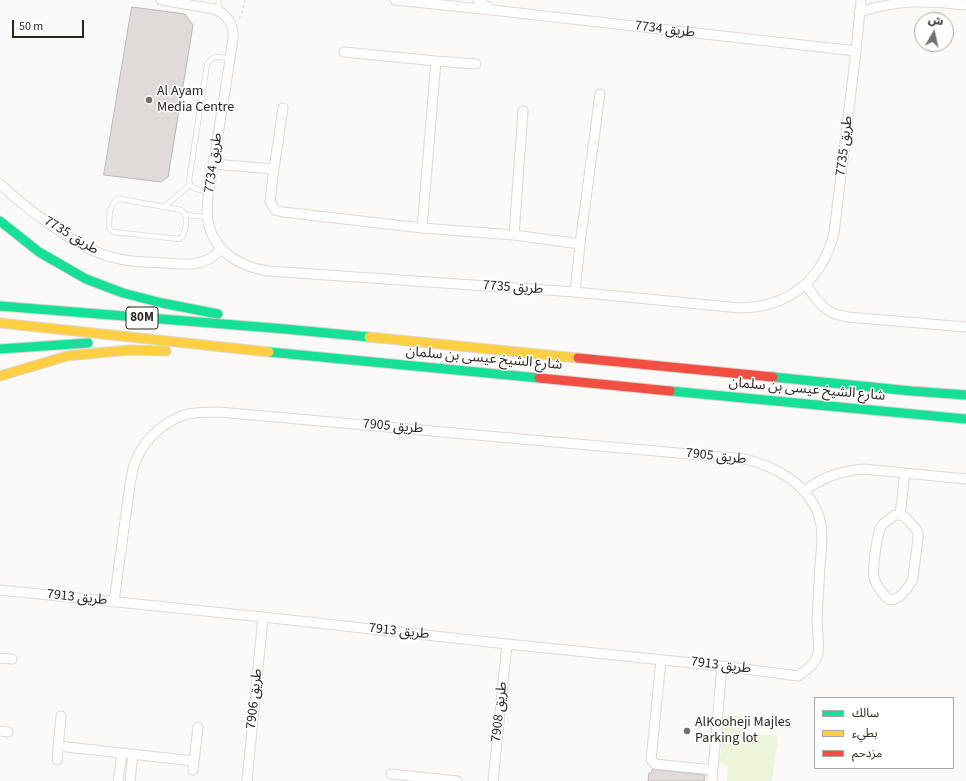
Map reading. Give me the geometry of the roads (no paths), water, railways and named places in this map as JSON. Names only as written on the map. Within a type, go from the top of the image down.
[{"type":"highway","points":[[0,221],[39,252],[86,279],[123,292],[162,303],[285,329]]},
{"type":"highway","points":[[0,297],[60,311]]},
{"type":"highway","name":"شارع الشيخ عيسى بن سلمان","points":[[0,306],[285,329],[911,391],[966,395]]},
{"type":"highway","name":"شارع الشيخ عيسى بن سلمان","points":[[0,322],[269,352],[966,419]]},
{"type":"highway","points":[[26,335],[133,337]]},
{"type":"highway","points":[[0,350],[97,343],[165,341]]},
{"type":"highway","points":[[0,376],[67,356],[129,350],[269,352]]},
{"type":"street","points":[[161,0],[191,2],[218,10]]},
{"type":"street","points":[[396,0],[492,10]]},
{"type":"street","name":"طريق 7734","points":[[478,0],[492,10],[856,51]]},
{"type":"street","name":"طريق 7735","points":[[207,215],[211,232],[221,248],[242,264],[268,271],[575,292],[740,308],[773,303],[793,294],[806,284],[817,272],[828,254],[834,233],[861,0]]},
{"type":"street","points":[[859,12],[882,5],[907,1],[931,1],[966,5]]},
{"type":"street","name":"طريق 7734","points":[[207,215],[213,164],[233,34],[229,20],[218,10]]},
{"type":"street","points":[[344,52],[476,64]]},
{"type":"street","points":[[422,228],[436,61]]},
{"type":"street","points":[[575,292],[600,94]]},
{"type":"street","points":[[283,108],[270,202],[275,210],[422,228],[514,235],[580,244]]},
{"type":"street","points":[[514,235],[523,111]]},
{"type":"street","points":[[213,164],[274,169]]},
{"type":"street","name":"طريق 7735","points":[[0,184],[26,207],[60,232],[88,248],[106,256],[126,260],[186,265],[209,259],[221,248]]},
{"type":"street","points":[[806,284],[813,296],[834,314],[848,317],[966,327]]},
{"type":"street","name":"طريق 7905","points":[[114,602],[133,468],[139,454],[148,440],[159,429],[173,420],[188,414],[203,412],[228,412],[745,459],[764,465],[783,474],[794,482],[810,498],[818,515],[822,533],[817,621],[818,654],[812,665],[798,676]]},
{"type":"street","points":[[804,491],[814,484],[838,473],[864,469],[966,479]]},
{"type":"street","points":[[900,515],[905,473]]},
{"type":"street","points":[[900,515],[905,517],[916,529],[918,538],[911,583],[908,588],[898,597],[892,600],[885,596],[875,582],[873,572],[880,529],[883,524],[893,516],[900,515]]},
{"type":"street","name":"طريق 7913","points":[[0,590],[722,666],[798,676]]},
{"type":"street","name":"طريق 7906","points":[[247,781],[263,617]]},
{"type":"street","name":"طريق 7908","points":[[493,781],[507,644]]},
{"type":"street","points":[[0,658],[12,659]]},
{"type":"street","points":[[661,660],[651,760],[655,764],[713,770]]},
{"type":"street","points":[[712,781],[722,666]]},
{"type":"street","points":[[57,760],[61,716]]},
{"type":"street","points":[[58,746],[133,754],[193,765],[198,727]]},
{"type":"street","points":[[118,781],[122,753]]},
{"type":"street","points":[[130,781],[133,754]]},
{"type":"street","points":[[391,774],[435,780],[457,781]]},
{"type":"lane","points":[[218,10],[219,0]]},
{"type":"lane","points":[[210,191],[192,187],[189,180],[207,64],[215,57],[230,59]]},
{"type":"lane","points":[[164,207],[190,185]]},
{"type":"lane","points":[[121,199],[164,207],[180,210],[185,215],[186,222],[182,238],[179,239],[115,232],[109,228],[111,206],[115,201],[121,199]]},
{"type":"lane","points":[[185,215],[207,215]]},
{"type":"place","name":"Al Ayam Media Centre","points":[[149,100]]},
{"type":"place","name":"AlKooheji Majles Parking lot","points":[[687,731]]}]
